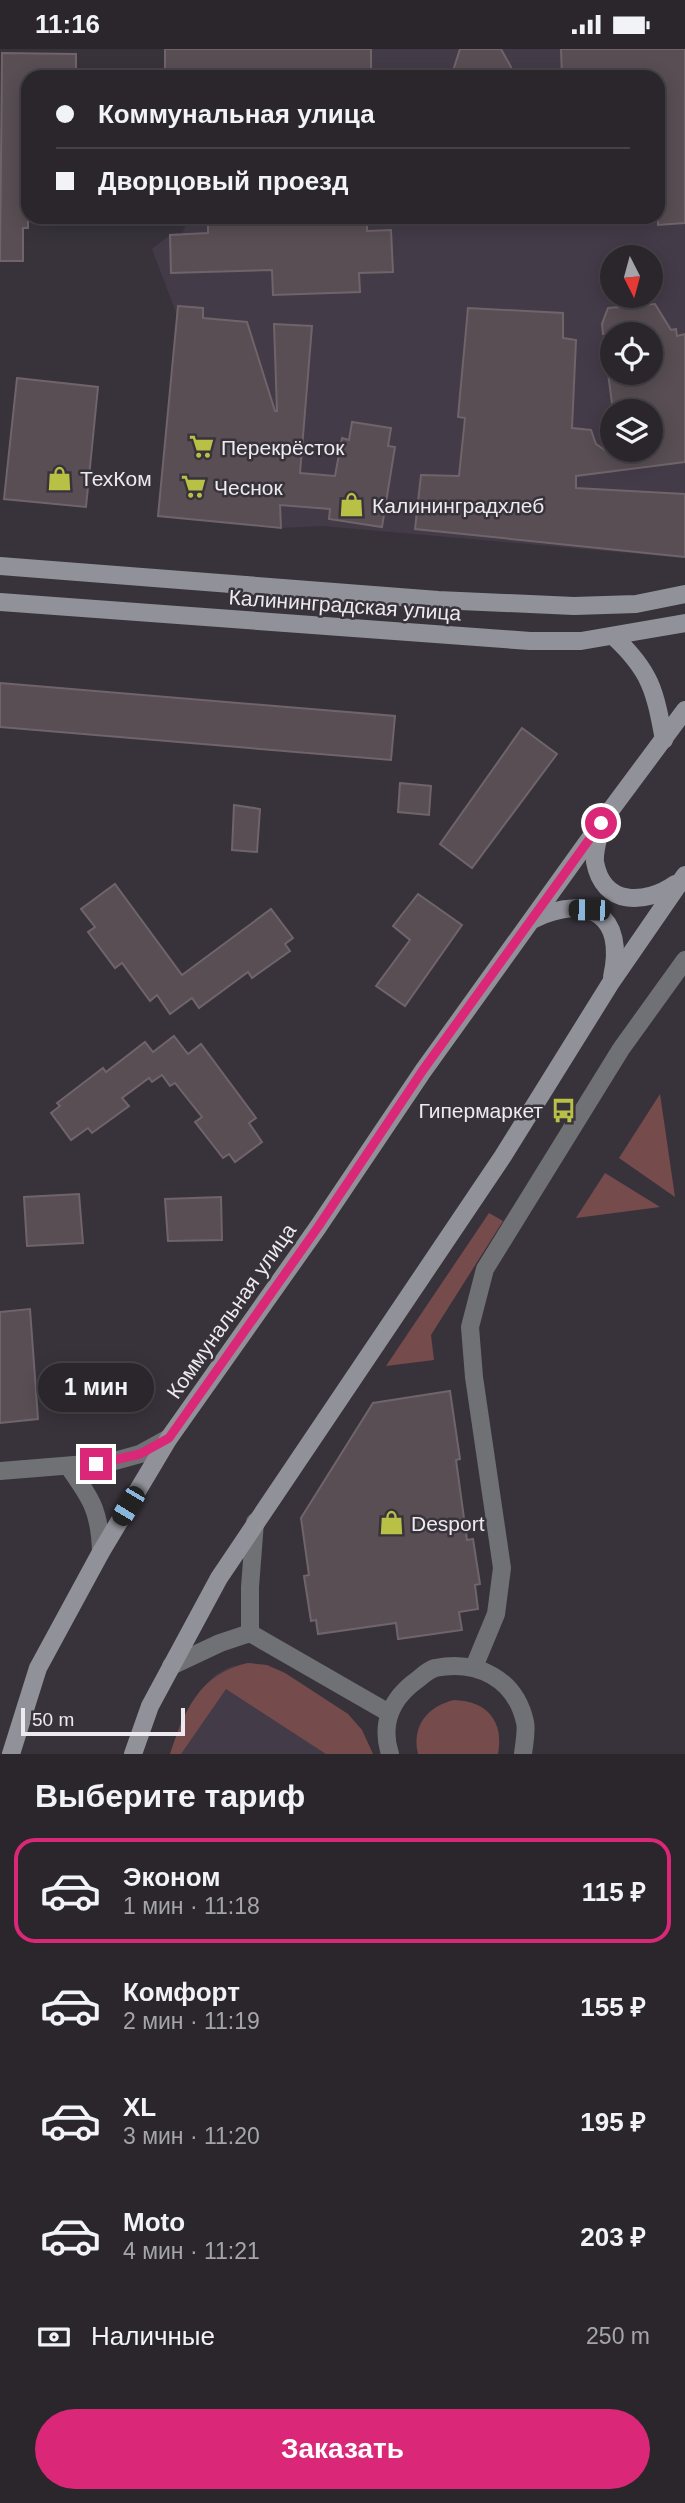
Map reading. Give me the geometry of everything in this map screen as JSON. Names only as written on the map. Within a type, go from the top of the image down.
[{"type":"main road","name":"Калининградская улица","points":[[0,566],[438,600],[574,606],[636,604],[685,594]]},
{"type":"main road","name":"Калининградская улица","points":[[0,602],[530,641],[581,641],[685,623]]},
{"type":"main road","points":[[613,636],[634,655],[649,680],[664,740]]},
{"type":"main road","name":"Коммунальная улица","points":[[11,1754],[38,1668],[101,1552],[169,1438],[318,1227],[423,1070],[685,710]]},
{"type":"main road","name":"Коммунальная улица","points":[[601,823],[595,859],[600,878],[615,895],[636,899],[661,894],[684,877]]},
{"type":"main road","name":"Коммунальная улица","points":[[133,1754],[150,1706],[219,1577],[491,1174],[610,984],[684,877]]},
{"type":"main road","name":"Коммунальная улица","points":[[533,920],[551,912],[569,909],[589,910],[603,917],[612,929],[615,943],[615,964],[610,984]]},
{"type":"street","points":[[474,1667],[496,1614],[502,1568],[474,1377],[470,1327],[485,1269],[621,1049],[685,960]]},
{"type":"street","points":[[0,1471],[111,1462],[140,1454],[169,1438]]},
{"type":"street","points":[[68,1466],[91,1497],[100,1526],[101,1552]]},
{"type":"street","name":"Коммунальная улица","points":[[250,1633],[255,1522]]},
{"type":"street","points":[[171,1666],[220,1643],[250,1633],[389,1713]]},
{"type":"street","points":[[390,1754],[386,1742],[389,1713],[401,1691],[432,1669],[474,1667],[498,1678],[516,1698],[526,1724],[523,1754]]},
{"type":"shaded area","points":[[371,49],[685,49],[685,558],[323,526],[281,528],[158,516],[177,315],[152,249],[170,235],[182,234],[186,224],[665,224],[665,70],[371,70]]},
{"type":"shaded area","points":[[660,1094],[675,1197],[619,1158]]},
{"type":"shaded area","points":[[605,1173],[660,1207],[576,1218]]},
{"type":"shaded area","points":[[489,1213],[503,1221],[431,1335],[434,1360],[386,1366]]},
{"type":"shaded area","points":[[248,1663],[267,1665],[285,1673],[348,1714],[362,1730],[373,1754],[170,1754],[182,1718],[198,1694],[215,1675],[229,1667]]},
{"type":"shaded area","points":[[248,1663],[267,1665],[285,1673],[348,1714],[362,1730],[373,1754],[326,1754],[226,1689],[181,1754],[170,1754],[196,1696],[217,1676]]},
{"type":"shaded area","points":[[454,1700],[476,1704],[491,1715],[498,1732],[498,1754],[418,1754],[416,1744],[419,1726],[429,1712]]},
{"type":"building","points":[[165,49],[371,49],[371,70],[165,70]]},
{"type":"building","points":[[460,49],[501,49],[511,67],[510,70],[453,70]]},
{"type":"building","points":[[561,49],[685,49],[685,223],[658,225],[665,224],[665,70],[562,70]]},
{"type":"building","points":[[2,53],[76,54],[76,70],[21,70],[21,224],[28,224],[28,228],[23,228],[23,261],[0,261]]},
{"type":"building","points":[[208,224],[367,224],[367,231],[391,230],[393,272],[359,273],[360,292],[273,295],[272,270],[171,273],[170,235],[208,233]]},
{"type":"building","points":[[178,306],[203,308],[203,318],[247,322],[275,411],[274,324],[312,326],[300,473],[335,476],[342,438],[349,440],[352,422],[391,428],[388,446],[395,447],[382,527],[329,519],[330,509],[280,505],[281,528],[158,516]]},
{"type":"building","points":[[468,308],[563,313],[563,338],[576,340],[572,428],[591,430],[596,444],[600,447],[600,462],[663,462],[663,399],[611,399],[610,385],[663,385],[663,322],[603,322],[608,308],[657,308],[671,330],[676,329],[677,336],[685,334],[685,462],[576,476],[576,488],[685,494],[685,557],[415,529],[421,475],[459,476],[465,418],[458,417]]},
{"type":"building","points":[[17,378],[98,387],[86,507],[4,499]]},
{"type":"building","points":[[0,683],[395,716],[391,760],[0,727]]},
{"type":"building","points":[[522,728],[557,754],[472,868],[440,844]]},
{"type":"building","points":[[400,783],[431,786],[429,815],[398,812]]},
{"type":"building","points":[[234,805],[260,809],[257,852],[232,850]]},
{"type":"building","points":[[115,884],[182,975],[271,909],[293,938],[285,944],[290,951],[252,978],[248,972],[199,1008],[192,998],[170,1014],[157,995],[150,1001],[122,963],[115,968],[88,932],[95,927],[81,909]]},
{"type":"building","points":[[418,894],[462,925],[405,1006],[376,986],[410,940],[393,926]]},
{"type":"building","points":[[174,1036],[188,1054],[201,1044],[256,1118],[249,1123],[262,1142],[235,1162],[229,1154],[223,1158],[195,1122],[202,1117],[175,1083],[170,1086],[162,1075],[152,1082],[149,1078],[122,1098],[129,1106],[92,1133],[88,1128],[71,1140],[51,1113],[60,1106],[57,1103],[103,1068],[106,1072],[145,1042],[153,1052]]},
{"type":"building","points":[[79,1194],[83,1243],[27,1246],[24,1197]]},
{"type":"building","points":[[221,1197],[222,1240],[168,1241],[165,1199]]},
{"type":"building","points":[[30,1309],[38,1419],[0,1423],[0,1312]]},
{"type":"building","points":[[450,1391],[460,1459],[456,1460],[467,1540],[473,1539],[480,1584],[475,1585],[478,1609],[459,1612],[462,1630],[398,1639],[396,1623],[318,1634],[316,1620],[311,1621],[304,1576],[309,1575],[301,1518],[373,1403]]},
{"type":"place","name":"Перекрёсток","points":[[201,447]]},
{"type":"place","name":"ТехКом","points":[[60,478]]},
{"type":"place","name":"Чеснок","points":[[194,487]]},
{"type":"place","name":"Калининградхлеб","points":[[352,505]]},
{"type":"place","name":"Гипермаркет","points":[[563,1110]]},
{"type":"place","name":"Desport","points":[[391,1523]]},
{"type":"route","points":[[96,1464],[140,1454],[169,1438],[318,1227],[423,1070],[601,823]]}]
